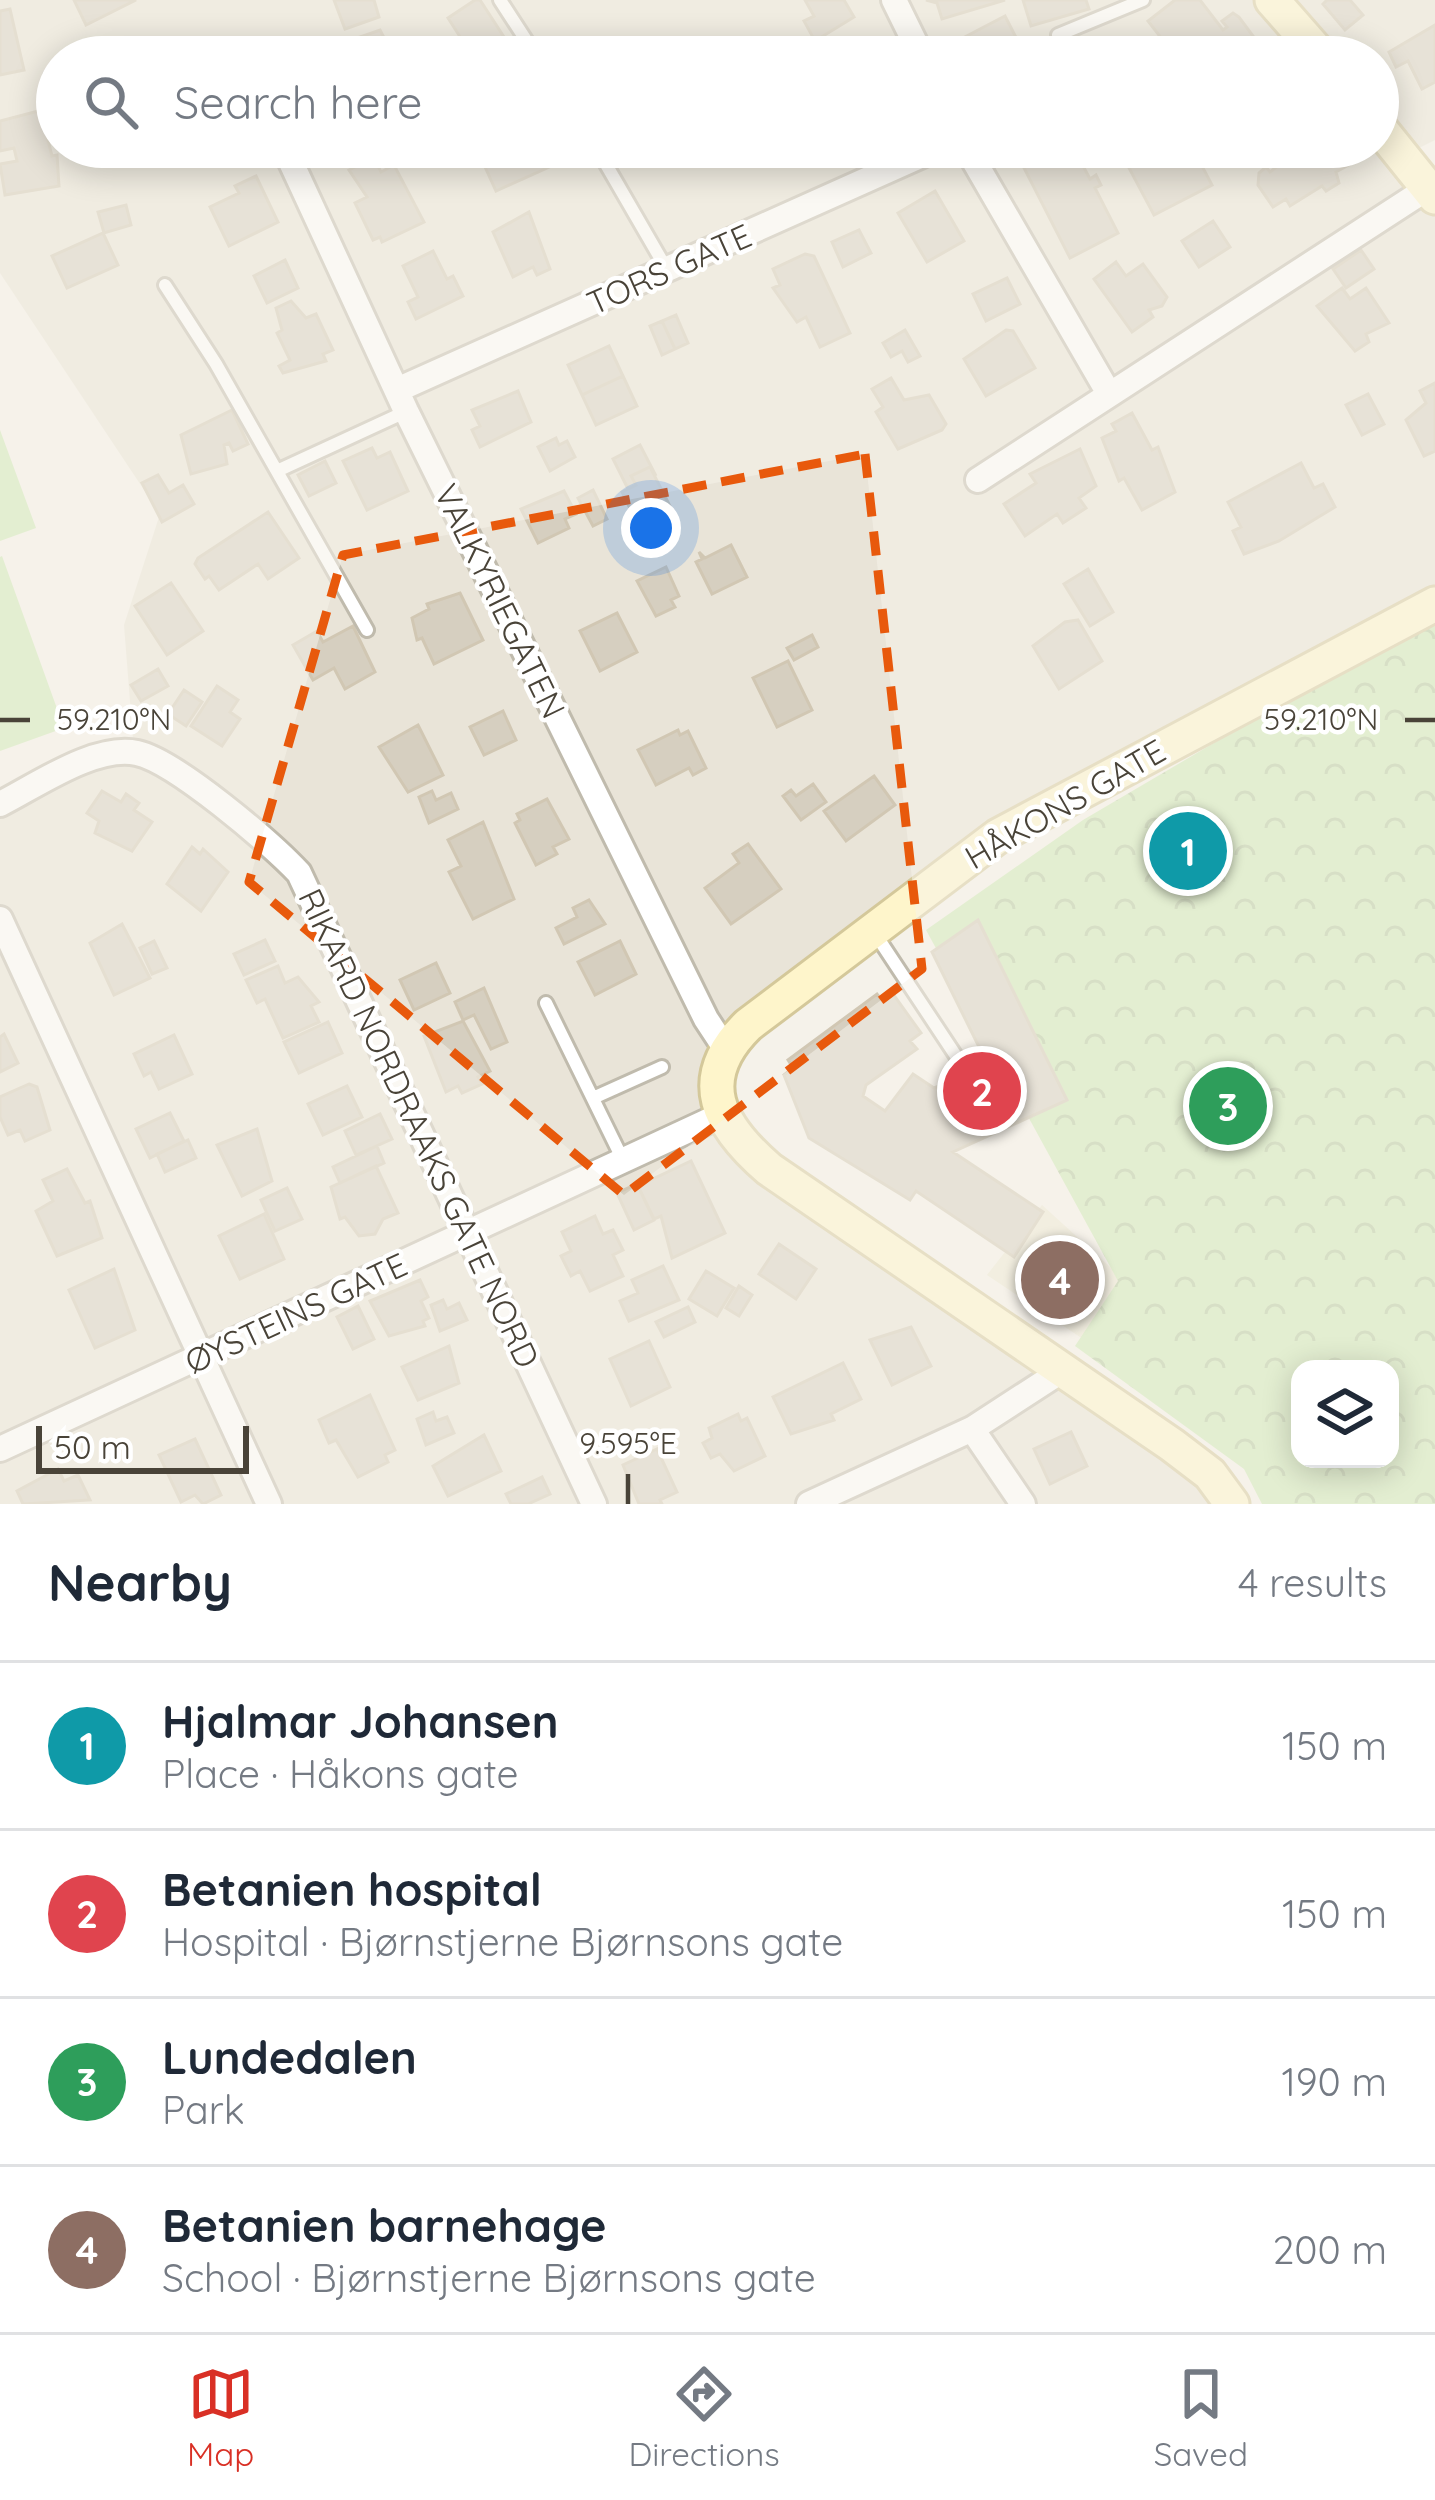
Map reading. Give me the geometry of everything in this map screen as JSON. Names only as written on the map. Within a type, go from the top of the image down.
[{"type":"street","points":[[894,0],[912,36]]},
{"type":"street","points":[[1272,0],[1304,36]]},
{"type":"street","points":[[979,480],[1108,392],[1431,193],[1399,153]]},
{"type":"street","name":"VALKYRIEGATEN","points":[[294,168],[402,401],[706,1019],[727,1051]]},
{"type":"street","name":"TORS GATE","points":[[402,401],[667,269],[893,168]]},
{"type":"street","points":[[978,168],[1108,392]]},
{"type":"street","name":"HÅKONS GATE","points":[[727,1051],[748,1024],[870,929],[1046,808],[1435,604]]},
{"type":"street","name":"RIKARD NORDRAAKS GATE NORD","points":[[0,804],[94,758],[134,752],[164,764],[276,848],[299,873],[594,1504]]},
{"type":"street","points":[[0,919],[268,1504]]},
{"type":"street","points":[[727,1051],[718,1093],[721,1115],[737,1141],[796,1190],[1210,1474],[1232,1504]]},
{"type":"street","name":"ØYSTEINS GATE","points":[[0,1449],[721,1115]]},
{"type":"street","points":[[809,1504],[972,1429],[1063,1370]]},
{"type":"street","points":[[972,1429],[1023,1504]]},
{"type":"lane","points":[[500,0],[523,36]]},
{"type":"lane","points":[[1058,35],[1143,0]]},
{"type":"lane","points":[[608,168],[667,269]]},
{"type":"lane","points":[[164,285],[367,630]]},
{"type":"lane","points":[[277,471],[402,401]]},
{"type":"lane","points":[[870,929],[890,949],[958,1059]]},
{"type":"lane","points":[[546,1003],[623,1160]]},
{"type":"lane","points":[[592,1098],[662,1067]]},
{"type":"highlighted area","points":[[865,454],[922,969],[624,1195],[249,882],[343,555]]},
{"type":"shaded area","points":[[0,0],[1435,0],[1435,140],[1403,156],[1435,197],[1435,604],[1063,799],[727,1051],[721,1115],[1229,1504],[0,1504],[0,804],[134,752],[124,625],[160,514],[0,273]]},
{"type":"shaded area","points":[[1042,1205],[1131,1286],[1107,1355],[987,1275]]},
{"type":"green space","points":[[0,430],[36,528],[0,541]]},
{"type":"green space","points":[[0,557],[64,728],[0,751]]},
{"type":"green space","points":[[1435,613],[1435,1504],[1262,1504],[1244,1469],[1075,1346],[1118,1281],[926,930],[1083,820]]},
{"type":"building","points":[[74,0],[136,0],[86,25]]},
{"type":"building","points":[[334,0],[374,0],[379,17],[345,29]]},
{"type":"building","points":[[480,0],[503,36],[460,36],[448,18]]},
{"type":"building","points":[[805,0],[844,0],[854,17],[823,36],[812,36],[804,21],[814,16]]},
{"type":"building","points":[[926,0],[1005,0],[942,19],[937,3]]},
{"type":"building","points":[[1023,0],[1086,0],[1089,9],[1031,26]]},
{"type":"building","points":[[1175,0],[1200,0],[1223,30],[1227,27],[1222,21],[1233,13],[1253,36],[1160,36],[1148,21]]},
{"type":"building","points":[[1350,0],[1363,15],[1345,30],[1323,4]]},
{"type":"building","points":[[10,9],[24,70],[0,75],[0,11]]},
{"type":"building","points":[[1005,16],[1015,36],[967,36]]},
{"type":"building","points":[[1435,25],[1435,82],[1422,89],[1408,61],[1399,66],[1399,46]]},
{"type":"building","points":[[36,112],[36,168],[58,168],[59,186],[5,195],[0,164],[17,161],[14,148],[0,151],[0,121]]},
{"type":"building","points":[[396,168],[424,222],[382,242],[380,237],[373,240],[355,203],[367,197],[349,170]]},
{"type":"building","points":[[486,168],[547,168],[496,191]]},
{"type":"building","points":[[1024,168],[1084,168],[1090,179],[1096,175],[1101,185],[1095,188],[1118,233],[1070,258]]},
{"type":"building","points":[[1129,168],[1203,168],[1212,185],[1154,215]]},
{"type":"building","points":[[1265,168],[1270,172],[1275,168],[1343,168],[1336,172],[1339,183],[1326,191],[1322,186],[1290,206],[1286,199],[1273,207],[1258,185],[1259,173]]},
{"type":"building","points":[[256,176],[278,222],[229,246],[210,207],[239,193],[235,186]]},
{"type":"building","points":[[935,191],[964,241],[927,262],[898,213]]},
{"type":"building","points":[[126,205],[131,225],[104,233],[98,212]]},
{"type":"building","points":[[529,212],[550,269],[537,275],[533,267],[513,277],[493,232]]},
{"type":"building","points":[[1213,221],[1230,247],[1199,267],[1182,241]]},
{"type":"building","points":[[859,230],[871,253],[843,267],[832,242]]},
{"type":"building","points":[[103,233],[118,265],[67,288],[52,256]]},
{"type":"building","points":[[1361,250],[1374,269],[1346,288],[1333,269]]},
{"type":"building","points":[[433,251],[447,279],[453,276],[463,296],[416,319],[408,302],[418,297],[403,266]]},
{"type":"building","points":[[805,254],[814,256],[850,333],[820,347],[806,317],[797,322],[773,288],[780,285],[773,269]]},
{"type":"building","points":[[285,260],[298,288],[267,303],[254,276]]},
{"type":"building","points":[[1116,262],[1126,276],[1143,264],[1167,297],[1162,306],[1149,310],[1153,317],[1132,332],[1094,279]]},
{"type":"building","points":[[1007,278],[1020,304],[986,321],[973,294]]},
{"type":"building","points":[[1342,288],[1350,299],[1366,288],[1389,323],[1366,334],[1369,342],[1355,351],[1317,306]]},
{"type":"building","points":[[291,301],[306,318],[316,314],[333,350],[323,354],[326,361],[283,373],[279,366],[290,360],[277,333],[282,330],[276,308]]},
{"type":"building","points":[[676,315],[688,343],[675,349],[662,321]]},
{"type":"building","points":[[662,321],[675,349],[662,355],[650,326]]},
{"type":"building","points":[[905,330],[920,356],[908,362],[902,351],[891,357],[883,343]]},
{"type":"building","points":[[1006,330],[1013,331],[1035,368],[986,396],[964,359]]},
{"type":"building","points":[[609,346],[623,376],[582,395],[568,365]]},
{"type":"building","points":[[623,376],[637,406],[596,425],[582,395]]},
{"type":"building","points":[[891,378],[904,400],[929,395],[946,424],[942,430],[898,449],[876,412],[883,407],[872,389]]},
{"type":"building","points":[[1435,383],[1435,451],[1424,456],[1406,420],[1426,403],[1420,391]]},
{"type":"building","points":[[518,391],[531,422],[480,447],[472,430],[480,426],[472,410]]},
{"type":"building","points":[[1368,394],[1384,424],[1362,435],[1346,405]]},
{"type":"building","points":[[232,410],[248,444],[233,451],[229,443],[224,445],[227,464],[191,474],[181,435]]},
{"type":"building","points":[[1132,413],[1152,450],[1158,447],[1175,492],[1142,510],[1124,478],[1119,481],[1102,438],[1116,431],[1112,424]]},
{"type":"building","points":[[556,438],[559,445],[567,441],[575,457],[550,471],[538,447]]},
{"type":"building","points":[[640,445],[656,476],[650,467],[631,476],[636,485],[628,489],[613,459]]},
{"type":"building","points":[[372,448],[377,458],[390,452],[408,491],[367,510],[343,461]]},
{"type":"building","points":[[1080,449],[1096,486],[1079,498],[1086,508],[1063,523],[1057,514],[1025,536],[1004,504],[1036,483],[1030,474]]},
{"type":"building","points":[[325,461],[336,483],[309,496],[298,475]]},
{"type":"building","points":[[1301,463],[1314,488],[1323,484],[1335,507],[1279,541],[1244,554],[1233,531],[1241,527],[1228,502]]},
{"type":"building","points":[[650,467],[671,508],[638,525],[622,492],[636,485],[631,476]]},
{"type":"building","points":[[158,475],[169,493],[183,485],[194,504],[162,522],[142,483]]},
{"type":"building","points":[[593,490],[607,519],[593,526],[578,498]]},
{"type":"building","points":[[564,491],[576,514],[565,519],[569,528],[538,543],[521,509]]},
{"type":"building","points":[[268,512],[299,558],[268,579],[258,564],[219,590],[195,564],[198,558]]},
{"type":"building","points":[[731,545],[747,577],[712,594],[696,562],[702,559],[699,552],[705,558]]},
{"type":"building","points":[[666,567],[679,596],[671,600],[675,607],[656,616],[637,581]]},
{"type":"building","points":[[1088,569],[1113,612],[1090,626],[1064,584]]},
{"type":"building","points":[[171,583],[203,631],[167,655],[135,606]]},
{"type":"building","points":[[460,593],[483,640],[434,664],[422,638],[417,640],[412,618],[429,609],[427,604]]},
{"type":"building","points":[[617,613],[637,652],[600,671],[580,631]]},
{"type":"building","points":[[1078,620],[1102,661],[1059,689],[1033,646],[1065,622]]},
{"type":"building","points":[[353,626],[375,672],[345,689],[334,668],[313,680],[293,645],[317,631],[323,642]]},
{"type":"building","points":[[812,635],[818,647],[794,660],[787,648]]},
{"type":"building","points":[[788,661],[812,710],[777,727],[753,678]]},
{"type":"building","points":[[158,669],[168,686],[141,701],[131,685]]},
{"type":"building","points":[[217,686],[238,700],[230,712],[240,719],[222,746],[191,726]]},
{"type":"building","points":[[184,690],[202,702],[186,726],[168,714]]},
{"type":"building","points":[[503,711],[516,740],[484,755],[470,727]]},
{"type":"building","points":[[418,725],[443,775],[408,792],[379,747]]},
{"type":"building","points":[[678,730],[680,735],[688,731],[706,768],[693,775],[689,768],[656,785],[638,750]]},
{"type":"building","points":[[874,776],[895,805],[846,841],[824,811]]},
{"type":"building","points":[[813,784],[826,802],[801,820],[783,796],[791,790],[796,796]]},
{"type":"building","points":[[102,791],[121,802],[126,794],[139,803],[134,810],[152,822],[132,851],[95,833],[99,821],[87,813]]},
{"type":"building","points":[[432,791],[436,800],[451,793],[458,809],[429,823],[419,797]]},
{"type":"building","points":[[547,799],[569,839],[553,847],[557,854],[536,865],[515,823],[520,820],[517,814]]},
{"type":"building","points":[[483,822],[514,899],[473,919],[449,872],[461,866],[448,840]]},
{"type":"building","points":[[748,844],[781,889],[731,924],[705,888],[739,863],[733,854]]},
{"type":"building","points":[[192,847],[200,854],[203,849],[228,872],[201,911],[167,884]]},
{"type":"building","points":[[589,900],[605,924],[564,944],[556,928],[577,917],[573,908]]},
{"type":"building","points":[[978,920],[1067,1100],[953,1152],[1043,1212],[1014,1257],[916,1191],[910,1200],[809,1138],[784,1075],[793,1068],[788,1060],[877,994],[883,1002],[893,994],[921,1033],[910,1041],[917,1049],[866,1085],[863,1096],[885,1111],[913,1074],[934,1088],[987,1063],[932,952]]},
{"type":"building","points":[[122,924],[150,978],[114,995],[90,943]]},
{"type":"building","points":[[265,940],[275,961],[244,975],[234,954]]},
{"type":"building","points":[[154,941],[167,968],[152,974],[140,948]]},
{"type":"building","points":[[620,941],[636,974],[595,995],[578,962]]},
{"type":"building","points":[[436,963],[450,993],[414,1010],[400,980]]},
{"type":"building","points":[[278,966],[285,983],[298,977],[319,1002],[311,1006],[319,1022],[283,1038],[265,999],[257,1003],[246,980]]},
{"type":"building","points":[[484,988],[507,1042],[491,1049],[474,1015],[463,1020],[455,1002]]},
{"type":"building","points":[[463,1021],[490,1071],[478,1077],[482,1084],[462,1093],[458,1086],[446,1092],[424,1036]]},
{"type":"building","points":[[328,1022],[342,1053],[299,1073],[284,1042]]},
{"type":"building","points":[[4,1034],[18,1063],[0,1072],[0,1037]]},
{"type":"building","points":[[174,1035],[192,1074],[159,1089],[151,1072],[144,1076],[134,1054]]},
{"type":"building","points":[[29,1084],[37,1087],[50,1130],[25,1141],[20,1130],[8,1135],[0,1117],[0,1097]]},
{"type":"building","points":[[347,1086],[362,1117],[323,1135],[308,1104]]},
{"type":"building","points":[[170,1113],[184,1141],[150,1158],[136,1129]]},
{"type":"building","points":[[380,1114],[392,1139],[356,1155],[345,1131]]},
{"type":"building","points":[[257,1129],[272,1181],[242,1196],[217,1145]]},
{"type":"building","points":[[188,1140],[196,1158],[165,1172],[157,1154]]},
{"type":"building","points":[[377,1146],[384,1163],[340,1183],[333,1167]]},
{"type":"building","points":[[691,1161],[725,1233],[672,1258],[661,1216],[654,1219],[638,1186]]},
{"type":"building","points":[[376,1166],[398,1213],[383,1219],[375,1234],[359,1236],[345,1217],[340,1219],[331,1187]]},
{"type":"building","points":[[67,1169],[85,1203],[90,1201],[102,1238],[57,1256],[36,1211],[53,1201],[43,1180]]},
{"type":"building","points":[[637,1184],[654,1220],[634,1230],[617,1193]]},
{"type":"building","points":[[287,1188],[302,1219],[275,1231],[261,1200]]},
{"type":"building","points":[[264,1214],[284,1259],[240,1279],[219,1236]]},
{"type":"building","points":[[595,1216],[603,1234],[613,1230],[623,1250],[613,1255],[623,1276],[590,1291],[580,1271],[571,1276],[561,1256],[571,1251],[562,1232]]},
{"type":"building","points":[[779,1244],[816,1269],[796,1299],[759,1274]]},
{"type":"building","points":[[663,1266],[679,1300],[629,1321],[620,1301],[638,1293],[632,1280]]},
{"type":"building","points":[[114,1269],[135,1330],[95,1348],[69,1290]]},
{"type":"building","points":[[706,1271],[734,1288],[717,1316],[689,1299]]},
{"type":"building","points":[[420,1280],[428,1297],[421,1301],[429,1318],[423,1321],[425,1326],[389,1336],[370,1301]]},
{"type":"building","points":[[739,1286],[752,1295],[739,1316],[726,1308]]},
{"type":"building","points":[[443,1300],[447,1309],[459,1303],[467,1320],[440,1331],[431,1305]]},
{"type":"building","points":[[358,1306],[374,1339],[353,1349],[337,1317]]},
{"type":"building","points":[[688,1307],[695,1322],[664,1337],[656,1322]]},
{"type":"building","points":[[911,1327],[931,1366],[892,1385],[870,1340]]},
{"type":"building","points":[[649,1341],[670,1387],[631,1406],[610,1359]]},
{"type":"building","points":[[449,1346],[459,1383],[418,1400],[402,1367]]},
{"type":"building","points":[[843,1363],[861,1399],[831,1414],[834,1420],[791,1434],[773,1397]]},
{"type":"building","points":[[370,1395],[395,1450],[385,1455],[388,1462],[358,1477],[336,1440],[329,1443],[319,1420]]},
{"type":"building","points":[[433,1412],[436,1421],[447,1417],[454,1433],[426,1445],[417,1419]]},
{"type":"building","points":[[738,1414],[741,1421],[747,1418],[765,1456],[734,1471],[720,1454],[711,1458],[703,1443],[712,1438],[709,1428]]},
{"type":"building","points":[[1071,1432],[1087,1466],[1050,1484],[1034,1449]]},
{"type":"building","points":[[484,1435],[501,1471],[448,1496],[433,1466]]},
{"type":"building","points":[[195,1439],[221,1495],[203,1504],[195,1495],[181,1502],[159,1455]]},
{"type":"building","points":[[657,1449],[677,1492],[660,1500],[662,1504],[639,1504],[623,1465]]},
{"type":"building","points":[[58,1469],[64,1481],[78,1475],[90,1500],[23,1504],[17,1491]]},
{"type":"building","points":[[542,1477],[550,1494],[528,1504],[511,1504],[506,1494]]},
{"type":"place","name":"Hjalmar Johansen","points":[[1188,851]]},
{"type":"place","name":"Betanien hospital","points":[[982,1091]]},
{"type":"place","name":"Lundedalen","points":[[1228,1106]]},
{"type":"place","name":"Betanien barnehage","points":[[1060,1280]]}]
